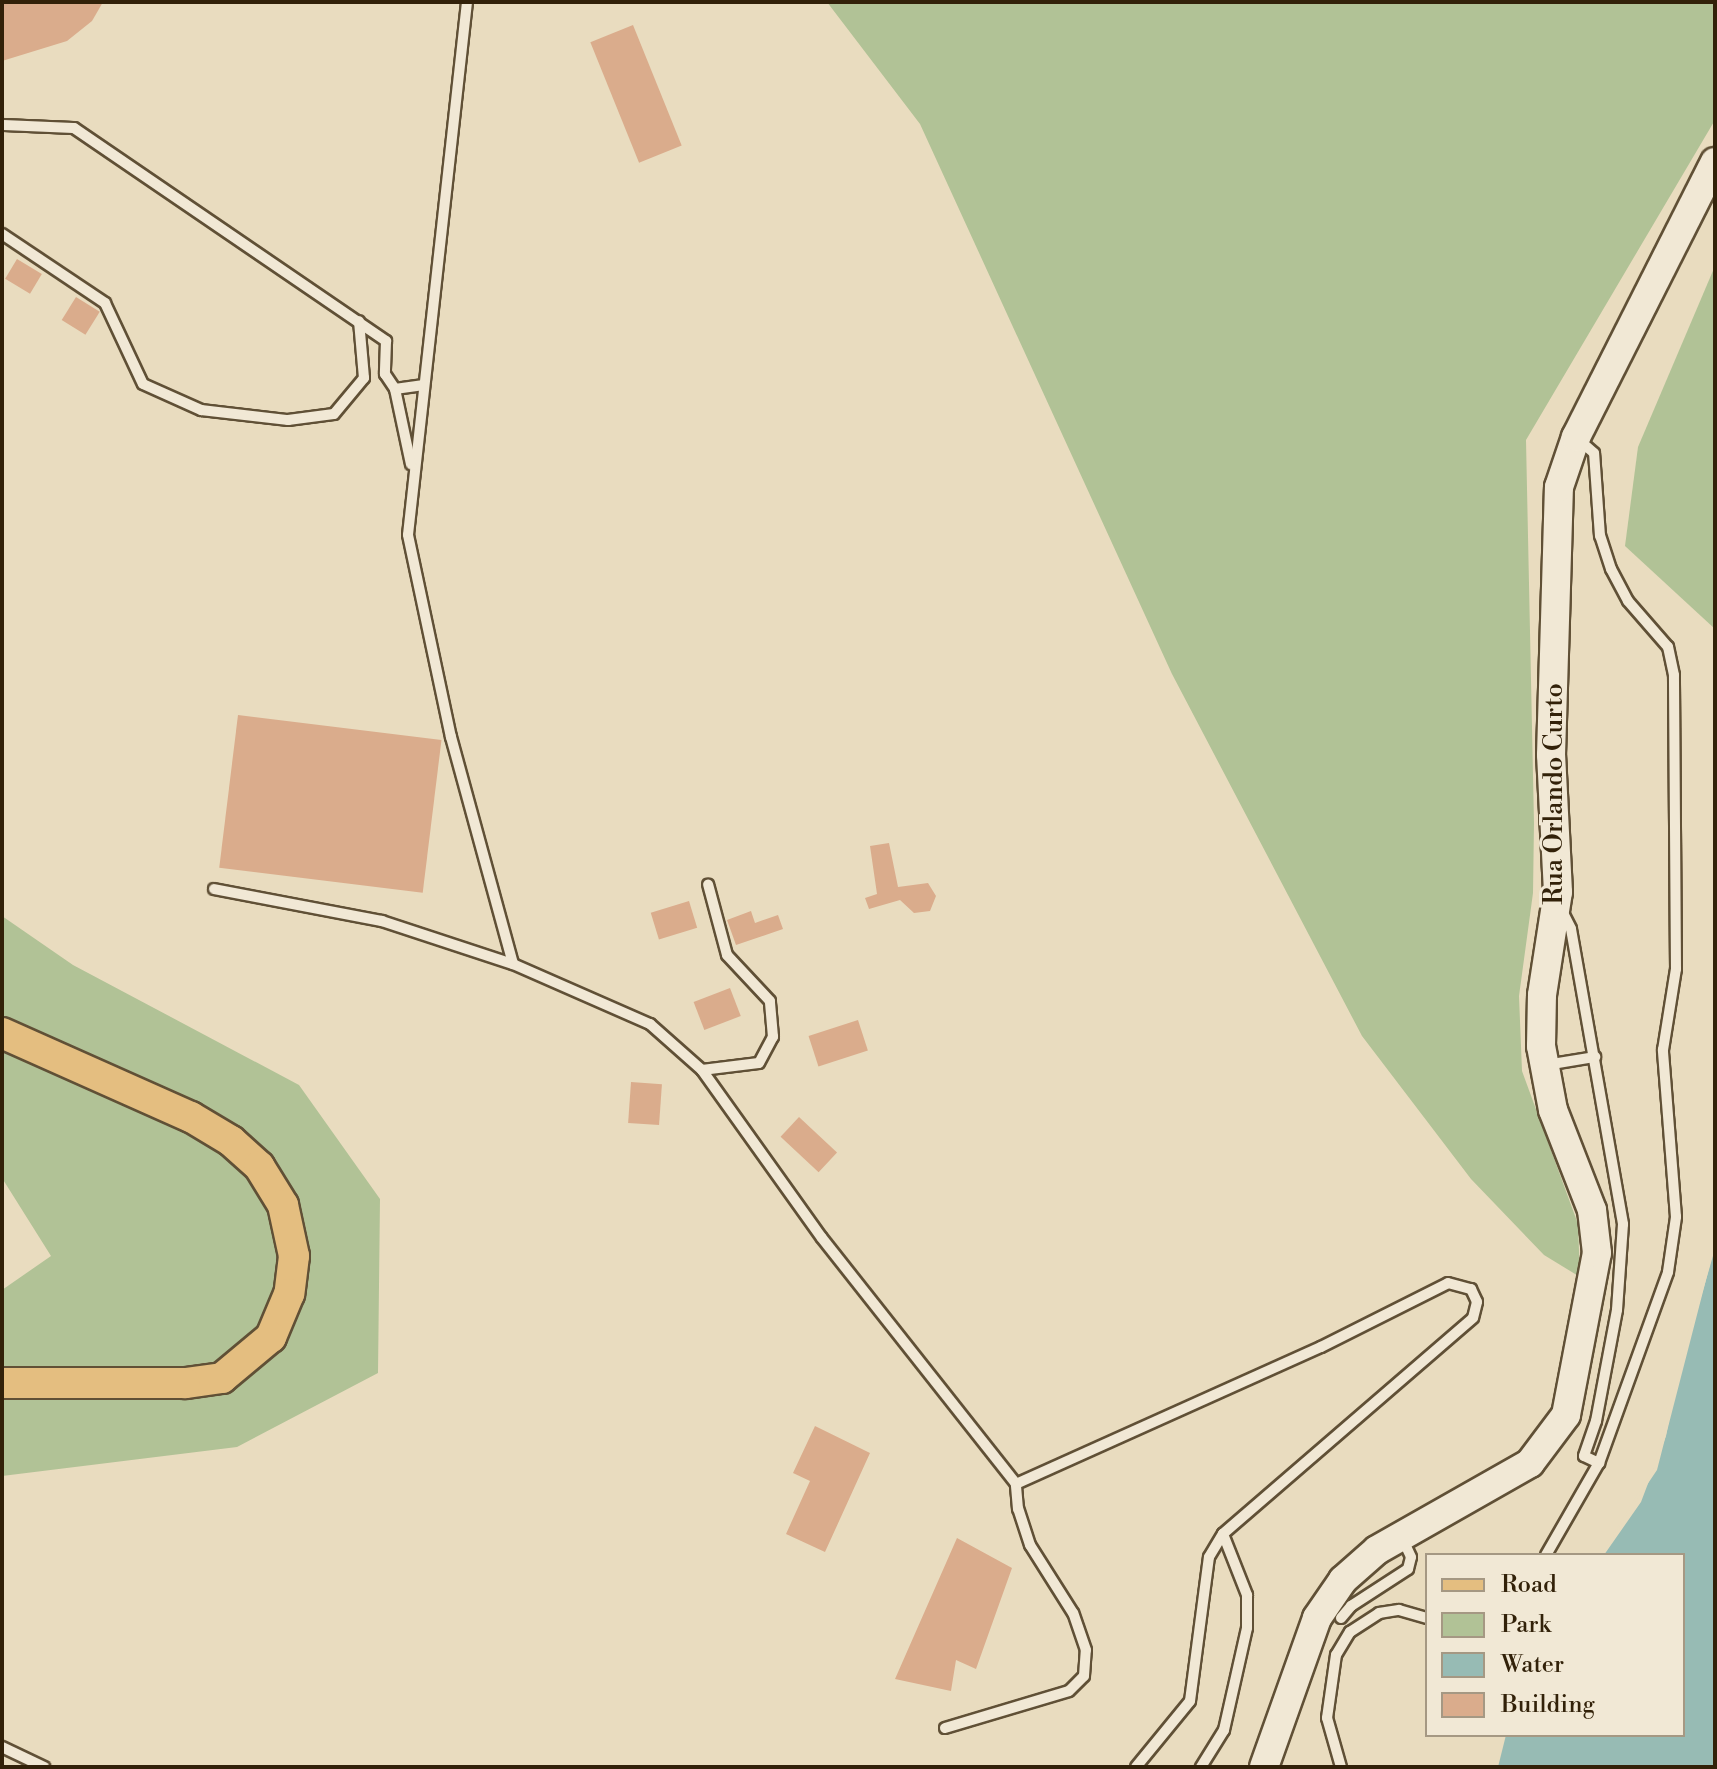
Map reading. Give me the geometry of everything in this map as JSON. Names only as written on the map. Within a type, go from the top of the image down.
[{"type":"main road","name":"Rua Orlando Curto","points":[[1264,1767],[1317,1618],[1335,1590],[1362,1562],[1401,1536],[1530,1463],[1566,1415],[1594,1286],[1596,1237],[1592,1210],[1553,1110],[1543,1065],[1542,995],[1556,905],[1551,755],[1560,586],[1558,503],[1576,437],[1715,162]]},
{"type":"main road","points":[[2,1033],[191,1117],[231,1141],[259,1166],[283,1205],[294,1256],[289,1294],[271,1337],[222,1378],[185,1383],[2,1383]]},
{"type":"main road","name":"Rua Orlando Curto","points":[[1283,1767],[1303,1657]]},
{"type":"lane","points":[[467,2],[441,268],[412,469],[408,535],[415,588],[513,964]]},
{"type":"lane","points":[[2,125],[74,128],[386,341],[385,374],[395,389],[412,469]]},
{"type":"lane","points":[[2,234],[105,303],[143,384],[201,410],[288,420],[334,414],[364,378],[359,321]]},
{"type":"lane","points":[[395,389],[424,385]]},
{"type":"lane","points":[[1547,1553],[1599,1463],[1668,1272],[1676,1217],[1663,1050],[1676,969],[1674,675],[1668,647],[1628,601],[1611,569],[1600,536],[1594,453],[1576,437]]},
{"type":"lane","points":[[702,1070],[759,1063],[773,1037],[770,1001],[727,955],[708,884]]},
{"type":"lane","points":[[214,889],[382,921],[513,964],[650,1024],[702,1070],[822,1238],[1016,1484],[1030,1545],[1073,1613],[1086,1650],[1084,1676],[1069,1691],[945,1728]]},
{"type":"lane","points":[[1556,905],[1571,929],[1623,1224],[1617,1310],[1596,1421],[1584,1456],[1599,1463]]},
{"type":"lane","points":[[1543,1065],[1595,1057]]},
{"type":"lane","points":[[1016,1484],[1321,1347],[1448,1283],[1471,1289],[1477,1302],[1473,1318],[1223,1534],[1209,1557],[1190,1701],[1136,1767]]},
{"type":"lane","points":[[1201,1767],[1224,1730],[1248,1611],[1223,1534]]},
{"type":"lane","points":[[1341,1618],[1363,1597],[1408,1569],[1411,1557],[1401,1536]]},
{"type":"lane","points":[[1341,1767],[1327,1718],[1336,1655],[1350,1632],[1379,1613],[1399,1610],[1425,1617]]},
{"type":"lane","points":[[1253,1767],[1287,1700]]},
{"type":"lane","points":[[2,1747],[44,1767]]},
{"type":"green space","points":[[827,2],[1715,2],[1715,120],[1526,440],[1534,823],[1533,893],[1519,996],[1522,1071],[1578,1224],[1580,1277],[1544,1255],[1471,1179],[1362,1036],[1172,674],[920,124]]},
{"type":"green space","points":[[1715,266],[1715,629],[1625,546],[1638,447]]},
{"type":"green space","points":[[2,916],[73,965],[299,1085],[380,1199],[378,1373],[237,1447],[2,1476],[2,1290],[51,1256],[2,1178]]},
{"type":"water","points":[[1715,1249],[1715,1767],[1498,1767],[1506,1737],[1685,1737],[1685,1553],[1605,1553],[1641,1502],[1666,1436],[1676,1383]]},
{"type":"pier","points":[[1715,1245],[1657,1470],[1601,1553],[1653,1469],[1672,1382]]},
{"type":"building","points":[[2,2],[103,2],[92,21],[67,41],[2,61]]},
{"type":"building","points":[[633,25],[682,146],[639,163],[590,42]]},
{"type":"building","points":[[17,259],[42,274],[30,294],[5,279]]},
{"type":"building","points":[[76,297],[100,312],[85,335],[62,320]]},
{"type":"building","points":[[238,715],[441,740],[423,893],[219,868]]},
{"type":"building","points":[[889,843],[898,887],[928,883],[936,896],[930,911],[914,913],[900,900],[869,909],[865,898],[877,894],[870,846]]},
{"type":"building","points":[[689,901],[697,928],[659,939],[651,913]]},
{"type":"building","points":[[751,911],[755,923],[778,915],[783,929],[736,945],[727,920]]},
{"type":"building","points":[[730,988],[741,1016],[704,1030],[694,1002]]},
{"type":"building","points":[[858,1020],[868,1050],[818,1067],[809,1036]]},
{"type":"building","points":[[631,1082],[662,1084],[659,1125],[628,1123]]},
{"type":"building","points":[[799,1117],[837,1152],[819,1172],[781,1137]]},
{"type":"building","points":[[815,1426],[870,1453],[825,1552],[786,1534],[810,1481],[793,1473]]},
{"type":"building","points":[[957,1538],[1012,1568],[976,1669],[956,1660],[951,1691],[895,1679]]}]
